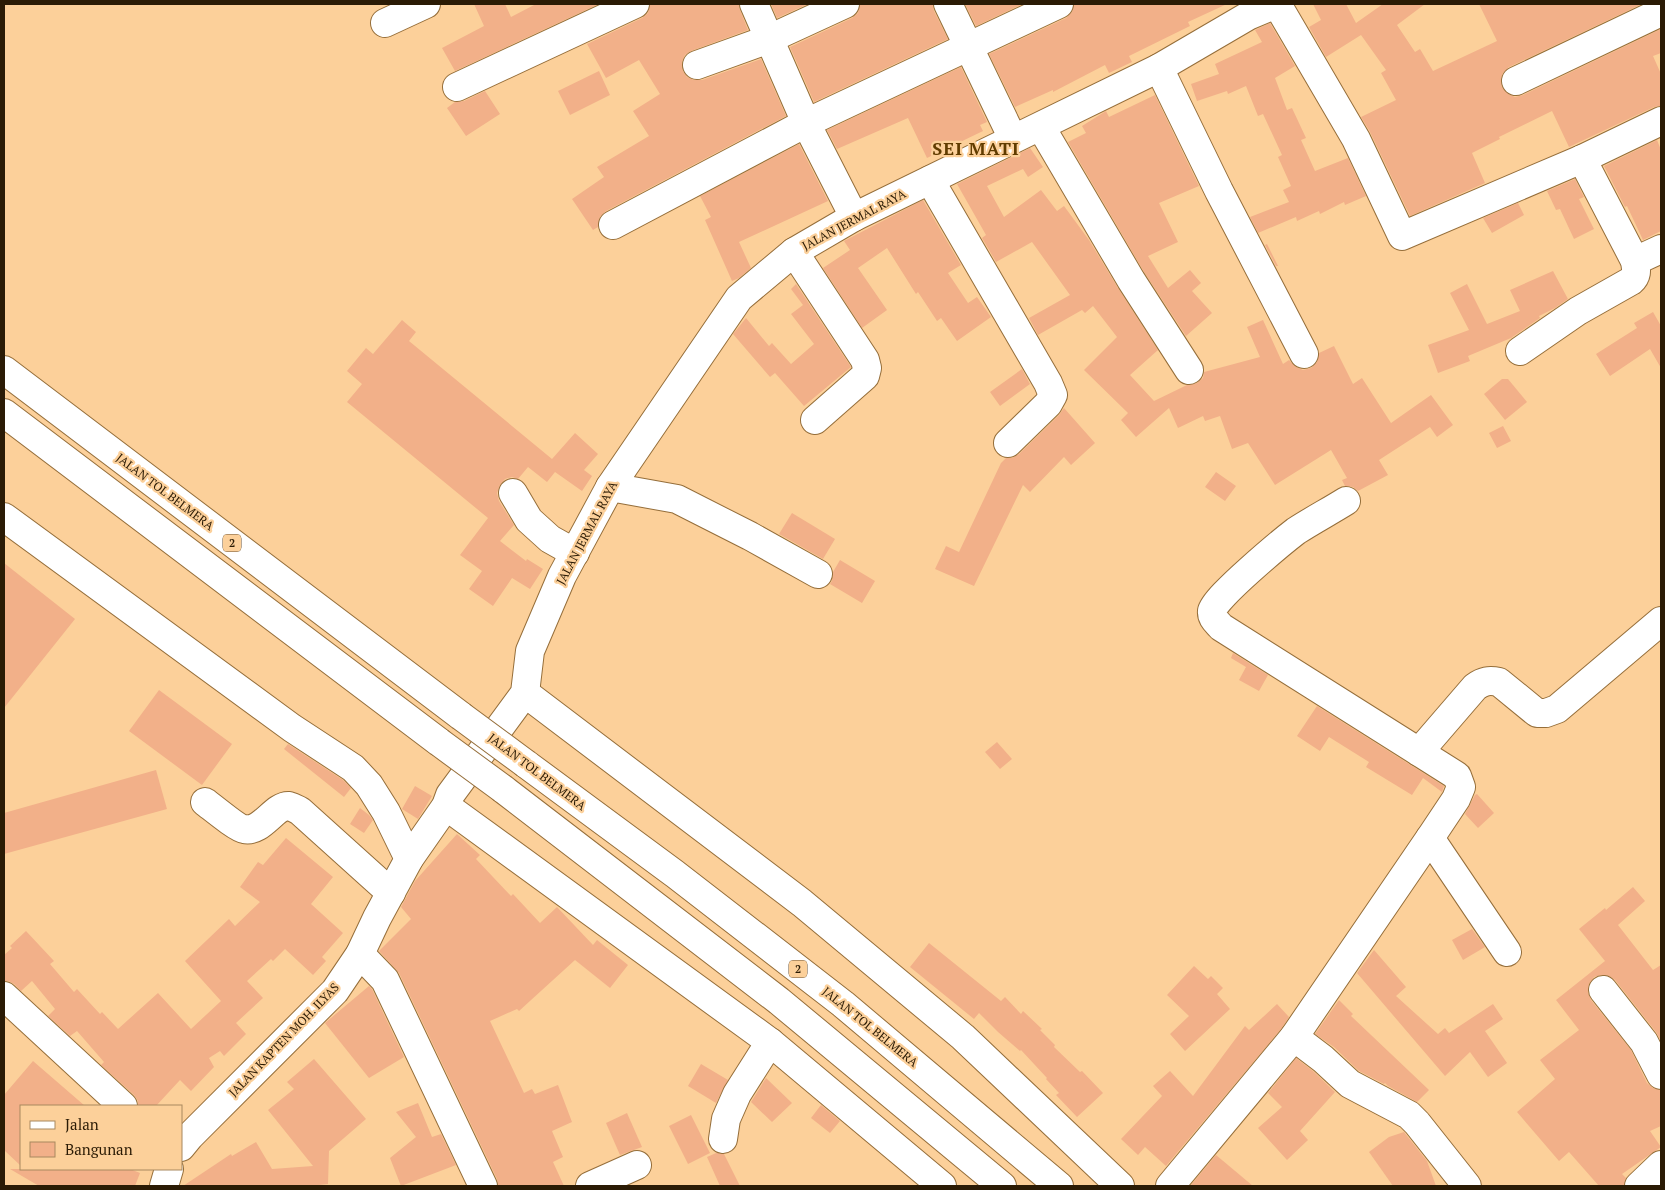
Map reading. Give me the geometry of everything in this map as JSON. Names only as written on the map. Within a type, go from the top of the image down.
[{"type":"main road","points":[[385,23],[426,4]]},
{"type":"main road","points":[[457,87],[635,4]]},
{"type":"main road","points":[[754,4],[806,123],[854,217]]},
{"type":"main road","points":[[697,65],[769,39],[845,4]]},
{"type":"main road","points":[[948,4],[1012,139]]},
{"type":"main road","points":[[614,225],[806,123],[1059,4]]},
{"type":"main road","points":[[1276,4],[1356,139],[1402,236],[1582,159],[1661,121]]},
{"type":"main road","name":"JALAN JERMAL RAYA","points":[[525,693],[530,651],[562,576],[610,487],[739,298],[794,252],[854,217],[1159,68],[1245,10],[1276,4]]},
{"type":"main road","points":[[1516,81],[1661,12]]},
{"type":"main road","points":[[1159,68],[1219,191],[1304,354]]},
{"type":"main road","points":[[1041,127],[1131,280],[1189,370]]},
{"type":"main road","points":[[1520,351],[1578,311],[1632,281],[1637,272],[1635,262],[1582,159]]},
{"type":"main road","points":[[930,180],[1048,383],[1053,395],[1048,404],[1008,443]]},
{"type":"main road","points":[[1635,262],[1661,249]]},
{"type":"main road","points":[[794,252],[865,360],[867,368],[865,376],[815,420]]},
{"type":"main road","name":"JALAN TOL BELMERA","points":[[4,370],[461,716],[675,874],[843,1004],[1060,1186]]},
{"type":"main road","points":[[4,413],[779,1000],[1002,1186]]},
{"type":"main road","points":[[610,487],[677,499],[750,536],[818,574]]},
{"type":"main road","points":[[513,493],[529,520],[550,539],[575,553]]},
{"type":"main road","points":[[1170,1186],[1294,1038],[1430,838],[1456,799],[1461,788],[1457,776],[1221,627],[1213,618],[1212,610],[1218,601],[1239,579],[1295,532],[1346,501]]},
{"type":"main road","points":[[4,517],[292,728],[353,768],[369,785],[386,812],[409,860]]},
{"type":"main road","points":[[1419,752],[1475,686],[1482,681],[1492,680],[1499,682],[1537,713],[1546,713],[1557,709],[1661,621]]},
{"type":"main road","points":[[525,693],[802,903],[963,1037],[1120,1186]]},
{"type":"main road","name":"JALAN KAPTEN MOH. ILYAS","points":[[182,1146],[335,991],[360,954],[409,860],[448,800],[525,693]]},
{"type":"main road","points":[[448,800],[770,1042],[942,1186]]},
{"type":"main road","points":[[206,802],[242,829],[251,830],[284,807],[291,806],[300,811],[391,893]]},
{"type":"main road","points":[[1430,838],[1507,952]]},
{"type":"main road","points":[[360,954],[385,980],[483,1186]]},
{"type":"main road","points":[[1603,990],[1644,1042],[1661,1074]]},
{"type":"main road","points":[[4,996],[122,1105]]},
{"type":"main road","points":[[1294,1038],[1323,1059],[1350,1084],[1409,1115],[1418,1123],[1467,1186]]},
{"type":"main road","points":[[724,1139],[726,1119],[736,1094],[770,1042]]},
{"type":"main road","points":[[590,1186],[637,1165]]},
{"type":"main road","points":[[1639,1186],[1661,1165]]},
{"type":"main road","points":[[164,1186],[169,1170]]},
{"type":"building","points":[[474,4],[505,4],[511,17],[536,4],[599,4],[455,71],[442,48],[484,26]]},
{"type":"building","points":[[650,4],[739,4],[748,30],[691,51],[685,55],[682,62],[683,71],[687,77],[694,80],[702,80],[761,59],[786,116],[606,211],[600,217],[598,227],[593,230],[572,199],[604,177],[597,167],[649,136],[633,111],[660,94],[639,60],[606,78],[587,44],[642,18],[648,13]]},
{"type":"building","points":[[771,4],[808,4],[777,18]]},
{"type":"building","points":[[860,4],[933,4],[934,11],[948,39],[814,102],[790,47],[852,18],[858,13]]},
{"type":"building","points":[[965,4],[1023,4],[976,26]]},
{"type":"building","points":[[1074,4],[1227,4],[1188,22],[1190,26],[1129,56],[1132,62],[1109,73],[1105,65],[1053,92],[1053,90],[1015,107],[989,54],[1066,18],[1072,12]]},
{"type":"building","points":[[1313,4],[1346,4],[1356,23],[1383,4],[1425,4],[1397,25],[1415,52],[1420,49],[1433,71],[1497,41],[1479,4],[1642,4],[1509,67],[1503,73],[1501,79],[1502,87],[1508,94],[1515,97],[1523,95],[1661,29],[1661,53],[1653,56],[1661,74],[1661,106],[1654,107],[1569,147],[1552,111],[1499,137],[1500,139],[1472,153],[1485,183],[1410,216],[1361,117],[1396,100],[1381,73],[1386,70],[1361,35],[1326,57],[1309,27],[1321,20]]},
{"type":"building","points":[[1270,23],[1295,66],[1275,78],[1287,110],[1292,108],[1306,138],[1301,140],[1315,171],[1348,158],[1366,196],[1345,205],[1344,202],[1320,214],[1319,211],[1297,221],[1296,217],[1258,233],[1250,217],[1289,202],[1283,190],[1291,186],[1278,157],[1282,155],[1263,114],[1258,116],[1246,86],[1228,94],[1227,91],[1197,101],[1191,84],[1219,74],[1215,64],[1262,42],[1255,30]]},
{"type":"building","points":[[961,67],[987,122],[980,125],[983,131],[927,158],[908,118],[837,149],[827,130]]},
{"type":"building","points":[[599,71],[610,95],[570,115],[558,91]]},
{"type":"building","points":[[485,91],[500,114],[466,136],[447,108],[455,102],[464,101]]},
{"type":"building","points":[[1155,95],[1199,186],[1159,203],[1178,242],[1148,256],[1168,288],[1190,270],[1201,283],[1192,291],[1212,313],[1186,336],[1144,272],[1068,142],[1086,133],[1082,126],[1106,111],[1109,117]]},
{"type":"building","points":[[1657,140],[1661,150],[1661,231],[1643,240],[1627,206],[1625,207],[1604,166]]},
{"type":"building","points":[[799,144],[828,201],[739,242],[751,268],[732,281],[705,220],[711,217],[700,196]]},
{"type":"building","points":[[1030,148],[1043,167],[1028,177],[1023,169],[987,186],[1004,217],[1041,190],[1057,211],[1064,206],[1089,240],[1158,350],[1130,375],[1154,401],[1187,385],[1197,383],[1203,378],[1204,372],[1260,357],[1247,327],[1263,320],[1283,364],[1289,360],[1296,367],[1303,370],[1311,368],[1317,362],[1319,353],[1334,346],[1353,384],[1362,378],[1391,423],[1431,395],[1453,425],[1437,437],[1430,427],[1379,460],[1388,475],[1358,491],[1353,487],[1345,486],[1342,480],[1347,478],[1331,450],[1275,485],[1248,443],[1232,449],[1220,416],[1205,421],[1203,416],[1178,428],[1169,408],[1136,437],[1121,420],[1128,413],[1084,370],[1117,337],[1093,306],[1085,313],[1082,310],[1038,335],[1029,318],[1070,295],[1032,242],[996,262],[982,238],[986,235],[957,184]]},
{"type":"building","points":[[1575,179],[1584,197],[1579,199],[1594,229],[1574,239],[1560,209],[1556,210],[1547,191]]},
{"type":"building","points":[[923,200],[961,265],[948,273],[968,303],[977,297],[991,317],[957,341],[941,318],[937,321],[918,292],[916,294],[887,248],[858,268],[887,310],[862,328],[823,268],[850,250],[844,241]]},
{"type":"building","points":[[1518,203],[1524,215],[1492,233],[1483,218]]},
{"type":"building","points":[[1267,244],[1278,266],[1276,266],[1265,245]]},
{"type":"building","points":[[1553,271],[1568,299],[1539,316],[1540,318],[1511,338],[1468,356],[1470,361],[1438,373],[1428,345],[1469,330],[1450,293],[1467,284],[1487,324],[1520,311],[1510,290]]},
{"type":"building","points":[[796,284],[851,367],[804,406],[775,373],[770,377],[733,334],[746,318],[769,346],[772,343],[791,364],[814,344],[791,314],[803,305],[791,289]]},
{"type":"building","points":[[1653,312],[1661,326],[1661,368],[1650,349],[1610,376],[1596,354],[1637,328],[1634,323]]},
{"type":"building","points":[[402,320],[416,332],[409,341],[552,459],[575,433],[598,454],[584,470],[592,476],[582,491],[555,472],[547,482],[528,467],[518,479],[512,477],[505,479],[500,485],[497,493],[499,501],[514,525],[500,541],[526,561],[527,559],[543,569],[530,589],[512,578],[493,606],[469,589],[482,571],[460,555],[488,518],[347,402],[362,384],[347,371],[366,348],[373,354]]},
{"type":"building","points":[[1022,369],[1030,384],[1000,406],[990,392]]},
{"type":"building","points":[[1502,379],[1508,379],[1527,402],[1505,420],[1484,394]]},
{"type":"building","points":[[1064,408],[1095,443],[1071,465],[1064,457],[1030,492],[1023,485],[974,586],[935,569],[946,546],[959,552],[1001,463],[1006,458],[1012,458],[1019,454]]},
{"type":"building","points":[[1503,426],[1511,441],[1497,448],[1489,433]]},
{"type":"building","points":[[1216,472],[1236,486],[1225,501],[1205,487]]},
{"type":"building","points":[[792,513],[835,539],[823,559],[779,534]]},
{"type":"building","points":[[840,560],[875,581],[862,603],[830,584],[833,572]]},
{"type":"building","points":[[4,563],[75,619],[4,708]]},
{"type":"building","points":[[1233,653],[1268,675],[1259,691],[1239,680],[1246,667],[1231,658]]},
{"type":"building","points":[[159,690],[232,744],[202,785],[129,731]]},
{"type":"building","points":[[1317,706],[1444,786],[1442,792],[1423,778],[1412,795],[1366,767],[1369,762],[1329,737],[1320,751],[1297,736]]},
{"type":"building","points":[[997,742],[1012,759],[1000,769],[985,752]]},
{"type":"building","points":[[288,744],[343,780],[351,788],[344,797],[284,749]]},
{"type":"building","points":[[156,770],[167,809],[4,854],[4,813]]},
{"type":"building","points":[[415,786],[432,796],[418,819],[402,809]]},
{"type":"building","points":[[1477,794],[1494,813],[1478,828],[1465,814]]},
{"type":"building","points":[[360,808],[373,820],[364,833],[350,824]]},
{"type":"building","points":[[457,834],[480,855],[476,859],[540,923],[557,907],[593,945],[597,940],[628,965],[610,988],[575,960],[519,1011],[517,1009],[490,1021],[524,1093],[532,1089],[535,1094],[558,1085],[572,1122],[552,1131],[563,1157],[553,1162],[564,1186],[498,1186],[497,1179],[399,973],[379,951],[411,919],[401,907],[415,881]]},
{"type":"building","points":[[286,838],[333,877],[311,904],[343,933],[322,957],[326,961],[313,975],[285,949],[247,981],[263,998],[236,1023],[246,1034],[224,1056],[220,1051],[209,1058],[214,1067],[191,1091],[180,1080],[157,1105],[138,1105],[134,1095],[101,1065],[104,1062],[77,1031],[70,1036],[48,1016],[55,1009],[32,981],[21,991],[14,984],[4,981],[4,955],[12,948],[10,946],[26,931],[54,961],[50,964],[74,992],[77,989],[100,1014],[102,1012],[118,1029],[158,993],[191,1029],[221,1001],[185,961],[229,919],[235,926],[260,902],[240,887],[258,862],[263,865]]},
{"type":"building","points":[[1633,887],[1645,901],[1618,925],[1653,970],[1661,965],[1661,1041],[1615,980],[1609,976],[1601,975],[1594,977],[1589,984],[1588,992],[1591,1000],[1631,1050],[1647,1083],[1653,1088],[1661,1090],[1661,1126],[1650,1131],[1661,1147],[1622,1174],[1626,1178],[1624,1186],[1599,1186],[1569,1152],[1559,1161],[1517,1112],[1555,1079],[1540,1060],[1579,1030],[1556,1000],[1605,961],[1579,929],[1605,908],[1606,910]]},
{"type":"building","points":[[1472,929],[1485,947],[1463,960],[1452,940]]},
{"type":"building","points":[[929,943],[1001,1001],[1005,997],[1021,1014],[1023,1011],[1042,1029],[1040,1030],[1055,1045],[1054,1047],[1080,1072],[1082,1071],[1103,1093],[1077,1117],[1056,1095],[1059,1093],[1021,1050],[998,1032],[979,1013],[974,1019],[910,967]]},
{"type":"building","points":[[1374,950],[1406,987],[1396,996],[1438,1034],[1445,1028],[1449,1033],[1493,1004],[1503,1019],[1485,1031],[1507,1063],[1488,1077],[1470,1052],[1445,1076],[1357,973]]},
{"type":"building","points":[[1194,966],[1208,979],[1211,976],[1223,988],[1217,994],[1230,1009],[1185,1051],[1170,1034],[1189,1016],[1167,995]]},
{"type":"building","points":[[369,986],[404,1057],[369,1078],[325,1023]]},
{"type":"building","points":[[1339,1000],[1353,1014],[1351,1016],[1429,1090],[1417,1102],[1385,1083],[1359,1071],[1334,1047],[1315,1034]]},
{"type":"building","points":[[1277,1004],[1289,1017],[1282,1028],[1166,1166],[1145,1147],[1138,1155],[1121,1139],[1162,1096],[1153,1086],[1170,1071],[1193,1096],[1245,1026],[1249,1030]]},
{"type":"building","points":[[1296,1058],[1335,1092],[1300,1131],[1308,1140],[1287,1160],[1258,1128],[1282,1107],[1268,1093]]},
{"type":"building","points":[[314,1059],[366,1119],[329,1151],[328,1184],[310,1186],[183,1186],[231,1154],[232,1156],[256,1142],[272,1169],[313,1166],[268,1110],[294,1089],[287,1082]]},
{"type":"building","points":[[33,1061],[84,1105],[20,1105],[20,1165],[4,1150],[4,1095]]},
{"type":"building","points":[[701,1064],[728,1080],[716,1103],[688,1086]]},
{"type":"building","points":[[766,1078],[792,1103],[772,1122],[751,1102]]},
{"type":"building","points":[[418,1103],[432,1137],[441,1134],[456,1165],[401,1186],[390,1158],[416,1137],[396,1112]]},
{"type":"building","points":[[821,1105],[840,1121],[830,1133],[811,1118]]},
{"type":"building","points":[[627,1113],[642,1147],[620,1155],[606,1123]]},
{"type":"building","points":[[691,1115],[710,1153],[688,1164],[669,1126]]},
{"type":"building","points":[[1404,1132],[1427,1161],[1436,1186],[1393,1186],[1369,1152],[1389,1137]]},
{"type":"building","points":[[716,1153],[724,1154],[740,1186],[720,1186],[707,1157]]},
{"type":"building","points":[[1216,1155],[1253,1186],[1190,1186]]},
{"type":"building","points":[[10,1169],[132,1170],[140,1173],[135,1186],[39,1186]]},
{"type":"district","name":"SEI MATI","points":[[976,149]]}]
